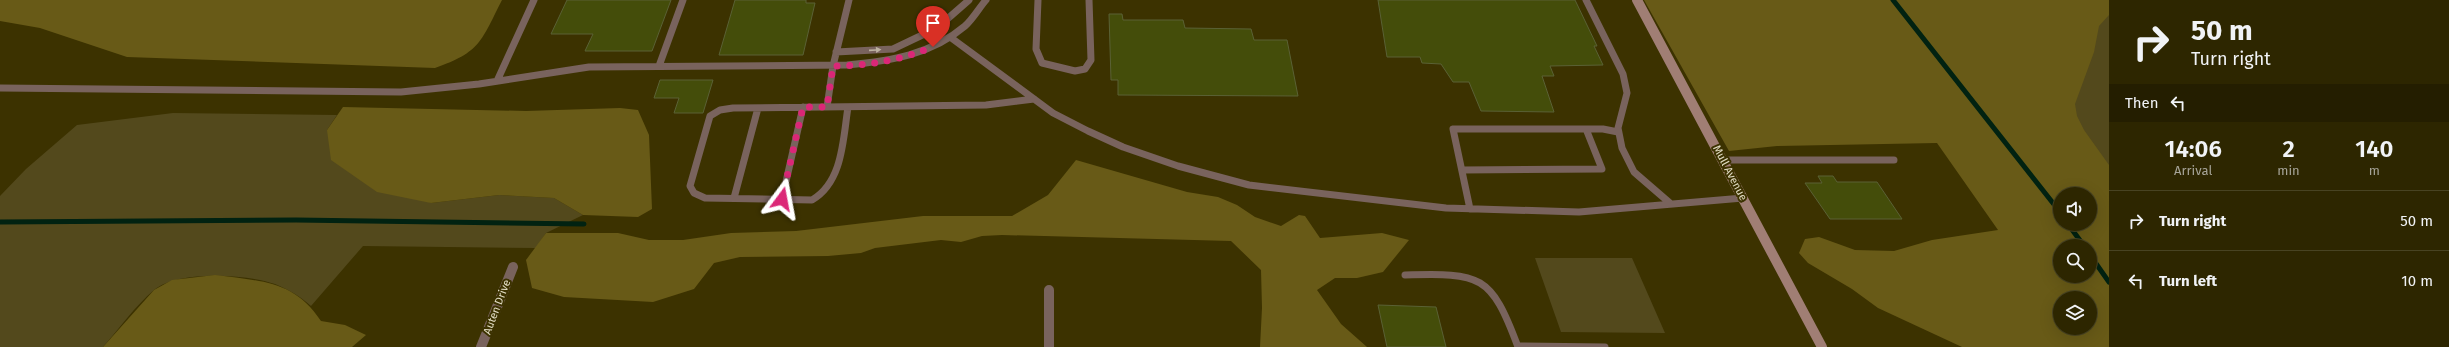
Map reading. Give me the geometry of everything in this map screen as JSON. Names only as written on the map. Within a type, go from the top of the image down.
[{"type":"street","name":"Mull Avenue","points":[[1637,0],[1822,347]]},
{"type":"street","name":"Auten Drive","points":[[481,347],[512,267]]},
{"type":"street","points":[[1049,290],[1049,347]]},
{"type":"lane","points":[[497,81],[534,0]]},
{"type":"lane","points":[[659,66],[683,0]]},
{"type":"lane","points":[[827,107],[833,66],[849,0]]},
{"type":"lane","points":[[836,52],[893,49],[937,28],[969,0]]},
{"type":"lane","points":[[0,88],[401,92],[467,86],[580,67],[858,66],[909,56],[950,37],[977,14],[986,0]]},
{"type":"lane","points":[[1038,0],[1036,49],[1042,63],[1075,71],[1085,69],[1091,60],[1089,0]]},
{"type":"lane","points":[[1586,0],[1623,74],[1628,92],[1618,132],[1622,148],[1634,172],[1671,204]]},
{"type":"lane","points":[[950,37],[1053,113],[1124,147],[1178,166],[1249,185],[1446,208],[1579,212],[1743,198]]},
{"type":"lane","points":[[848,107],[831,185],[822,197],[812,200],[705,198],[694,193],[690,186],[710,116],[720,110],[803,107],[986,105],[1034,99]]},
{"type":"lane","points":[[782,199],[803,107]]},
{"type":"lane","points":[[734,198],[758,108]]},
{"type":"lane","points":[[1470,209],[1453,129],[1586,129],[1618,132]]},
{"type":"lane","points":[[1462,170],[1602,169],[1586,129]]},
{"type":"lane","points":[[1723,160],[1894,160]]},
{"type":"lane","points":[[1405,275],[1459,275],[1477,280],[1497,298],[1518,346],[1605,347]]},
{"type":"shaded area","points":[[0,0],[502,0],[484,35],[478,43],[462,56],[435,68],[127,57],[40,28],[0,21]]},
{"type":"shaded area","points":[[1644,0],[2109,0],[2109,15],[2099,26],[2094,52],[2075,104],[2077,116],[2084,130],[2109,165],[2109,347],[1962,347],[1878,308],[1852,289],[1808,263],[1799,253],[1805,239],[1819,237],[1855,250],[1894,251],[1932,240],[1998,230],[1937,143],[1777,146],[1729,151]]},
{"type":"shaded area","points":[[2109,0],[2109,226],[2097,207],[2097,187],[2084,187],[2028,99]]},
{"type":"shaded area","points":[[343,107],[526,111],[620,108],[638,110],[649,135],[652,209],[638,217],[583,215],[554,198],[499,195],[431,203],[377,192],[331,160],[327,130]]},
{"type":"shaded area","points":[[173,113],[337,115],[327,130],[431,203],[499,195],[554,198],[583,215],[546,233],[536,248],[363,246],[311,306],[290,291],[275,284],[262,281],[230,276],[179,279],[165,284],[147,296],[103,347],[0,347],[0,196],[26,169],[77,125]]},
{"type":"shaded area","points":[[1076,160],[1187,192],[1218,197],[1237,205],[1255,217],[1281,226],[1299,215],[1305,216],[1320,238],[1382,233],[1409,240],[1383,272],[1357,278],[1335,278],[1317,290],[1341,324],[1367,347],[1260,347],[1262,308],[1261,270],[1231,241],[1002,235],[982,236],[961,242],[941,240],[875,248],[861,253],[828,256],[740,257],[714,263],[694,289],[653,302],[564,297],[532,288],[526,260],[546,233],[618,233],[649,240],[683,240],[731,233],[796,231],[923,216],[1012,216],[1048,195]]},
{"type":"shaded area","points":[[1535,258],[1632,258],[1665,333],[1561,332]]},
{"type":"shaded area","points":[[215,275],[261,281],[275,285],[299,297],[311,307],[321,321],[345,325],[366,335],[352,347],[103,347],[154,290],[172,280]]},
{"type":"building","points":[[567,0],[671,0],[652,51],[585,51],[593,34],[551,34]]},
{"type":"building","points":[[735,0],[806,0],[806,3],[815,3],[803,55],[719,55]]},
{"type":"building","points":[[1378,0],[1575,0],[1597,46],[1594,46],[1603,65],[1550,66],[1554,76],[1542,76],[1554,112],[1481,111],[1469,82],[1453,82],[1441,64],[1422,63],[1420,57],[1387,57]]},
{"type":"building","points":[[1109,14],[1122,14],[1123,20],[1183,20],[1185,28],[1251,29],[1254,40],[1287,40],[1298,96],[1118,95],[1118,80],[1111,80]]},
{"type":"building","points":[[660,80],[713,80],[703,113],[674,113],[679,98],[654,98]]},
{"type":"building","points":[[1818,176],[1833,176],[1837,182],[1877,182],[1902,219],[1830,219],[1805,183],[1822,183]]},
{"type":"building","points":[[1378,305],[1436,307],[1446,347],[1387,347]]},
{"type":"waterway","points":[[1893,0],[2053,203]]},
{"type":"waterway","points":[[0,222],[296,220],[584,224]]},
{"type":"waterway","points":[[2073,231],[2079,239]]},
{"type":"waterway","points":[[2097,265],[2109,282]]},
{"type":"route","points":[[782,199],[803,107],[827,107],[833,66],[858,66],[886,61],[909,56],[933,47]]}]
